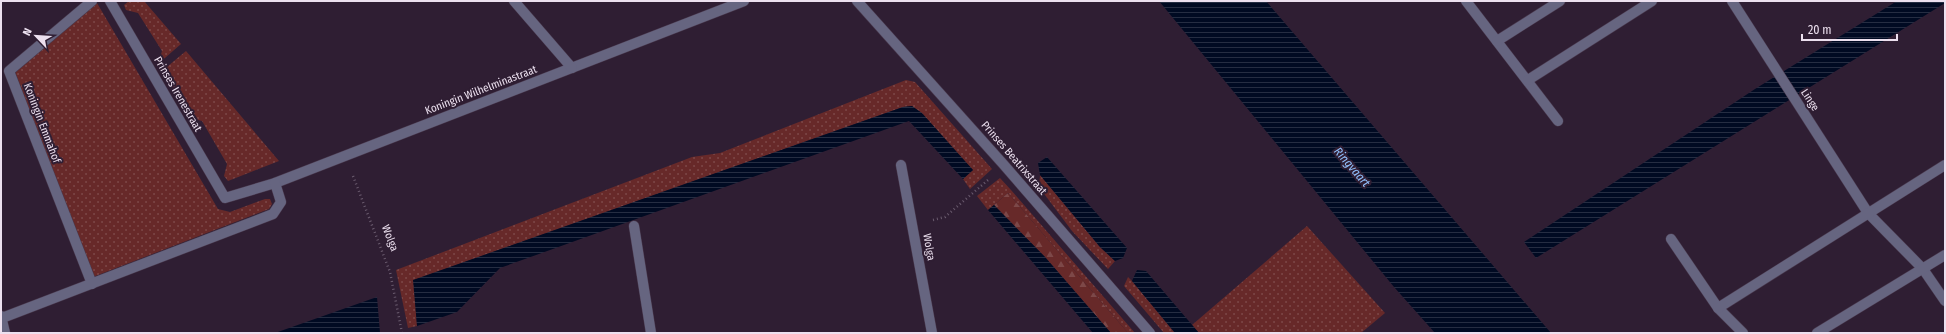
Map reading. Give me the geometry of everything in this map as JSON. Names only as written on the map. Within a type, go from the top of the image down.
[{"type":"street","name":"Koningin Emmahof","points":[[92,1],[9,71],[92,284]]},
{"type":"street","name":"Prinses Irenestraat","points":[[110,1],[226,198]]},
{"type":"street","points":[[514,1],[572,68]]},
{"type":"street","name":"Koningin Wilhelminastraat","points":[[226,198],[275,183],[744,1]]},
{"type":"street","name":"Prinses Beatrixstraat","points":[[857,1],[1004,165],[1150,333]]},
{"type":"street","points":[[1466,1],[1558,121]]},
{"type":"street","points":[[1497,41],[1560,1]]},
{"type":"street","points":[[1528,80],[1652,1]]},
{"type":"street","name":"Linge","points":[[1732,1],[1868,213],[1923,269],[1945,301]]},
{"type":"street","name":"Wolga","points":[[902,165],[932,333]]},
{"type":"street","points":[[1718,308],[1945,165]]},
{"type":"street","points":[[5,333],[1,317],[92,284],[273,214],[281,202],[275,183]]},
{"type":"street","points":[[634,226],[651,333]]},
{"type":"street","points":[[1671,239],[1718,308],[1743,333]]},
{"type":"street","points":[[1817,333],[1945,255]]},
{"type":"path","name":"Wolga","points":[[345,155],[390,272],[402,333]]},
{"type":"path","points":[[913,224],[945,217],[989,180]]},
{"type":"green space","points":[[129,1],[144,1],[181,44],[158,64],[162,51],[138,13],[126,10],[124,5]]},
{"type":"green space","points":[[97,3],[218,209],[230,212],[265,199],[270,199],[272,204],[269,209],[93,277],[15,72]]},
{"type":"green space","points":[[186,51],[279,161],[228,181],[224,176],[227,164],[202,121],[190,118],[162,71]]},
{"type":"green space","points":[[906,80],[915,82],[992,169],[970,189],[963,179],[973,170],[912,106],[903,107],[414,280],[417,326],[408,328],[396,270],[692,157],[720,153]]},
{"type":"green space","points":[[1040,175],[1100,247],[1115,261],[1108,269],[1072,231],[1039,187]]},
{"type":"green space","points":[[1000,178],[1135,333],[1128,333],[1008,193],[988,210],[977,196]]},
{"type":"green space","points":[[1008,193],[1128,333],[1111,333],[1045,257],[994,205]]},
{"type":"green space","points":[[1307,226],[1385,313],[1361,333],[1199,333],[1192,325]]},
{"type":"green space","points":[[1128,277],[1175,333],[1164,333],[1124,286]]},
{"type":"water","name":"Ringvaart","points":[[1159,1],[1266,1],[1551,333],[1435,333],[1394,287]]},
{"type":"water","points":[[1897,1],[1945,1],[1945,3],[1536,258],[1524,242],[1755,89]]},
{"type":"water","points":[[912,106],[922,113],[973,170],[963,179],[909,121],[500,268],[457,312],[417,326],[413,280],[903,107]]},
{"type":"water","points":[[1047,157],[1127,248],[1123,258],[1115,261],[1100,247],[1040,175],[1038,163]]},
{"type":"water","points":[[994,205],[1045,257],[1111,333],[1093,333],[988,210]]},
{"type":"water","points":[[1137,270],[1146,271],[1199,333],[1175,333],[1132,281]]},
{"type":"water","points":[[377,297],[380,333],[275,333]]}]
